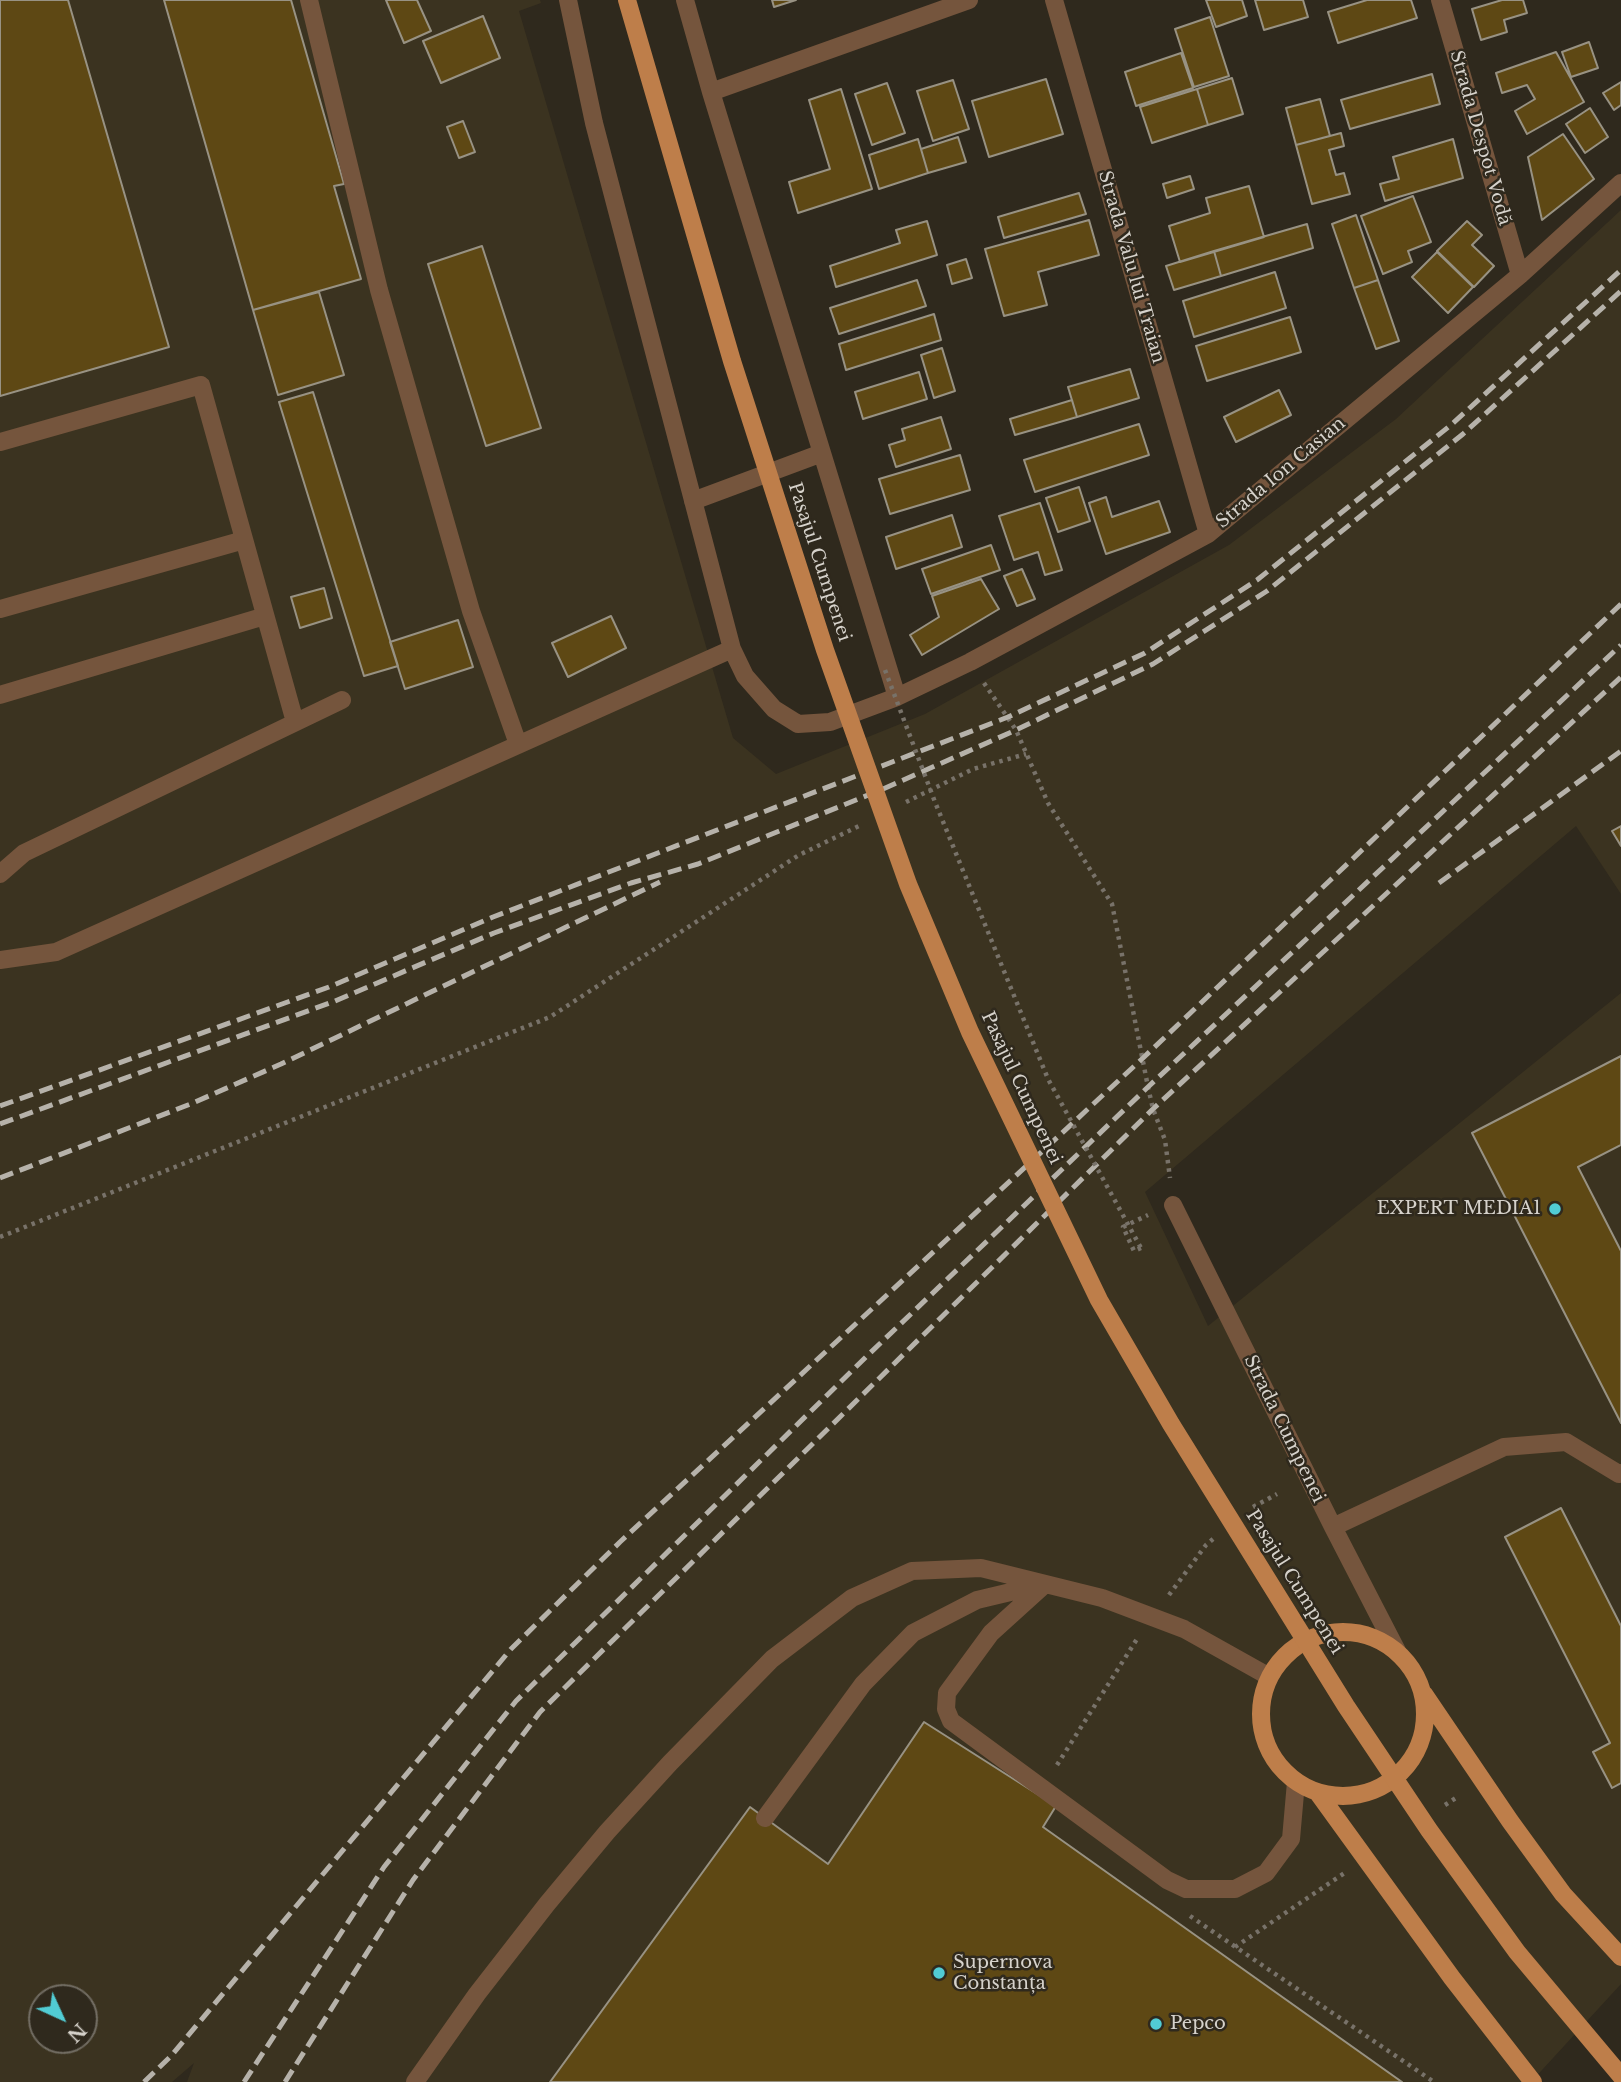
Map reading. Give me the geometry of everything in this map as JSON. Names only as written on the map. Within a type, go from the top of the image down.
[{"type":"main road","name":"Pasajul Cumpenei","points":[[627,0],[732,360],[825,650],[908,884],[976,1044],[1100,1300],[1171,1424],[1346,1706],[1429,1830],[1517,1952],[1621,2076]]},
{"type":"main road","points":[[1423,1693],[1426,1718],[1422,1739],[1412,1759],[1394,1779],[1368,1792],[1345,1797],[1318,1793],[1296,1782],[1279,1766],[1266,1746],[1259,1720],[1261,1698],[1268,1676],[1297,1644],[1322,1633],[1351,1630],[1378,1638],[1398,1651],[1411,1667],[1423,1693],[1563,1894],[1621,1957]]},
{"type":"main road","points":[[1318,1793],[1452,1978],[1533,2082]]},
{"type":"street","points":[[309,0],[379,290],[471,611],[518,744]]},
{"type":"street","name":"Strada Ion Casian","points":[[568,0],[594,123],[732,649],[745,676],[774,709],[799,724],[830,722],[897,697],[970,662],[1208,534],[1520,275],[1621,183]]},
{"type":"street","points":[[685,0],[897,697]]},
{"type":"street","points":[[711,92],[968,0]]},
{"type":"street","name":"Strada Valu lui Traian","points":[[1054,0],[1208,534]]},
{"type":"street","name":"Strada Despot Vodă","points":[[1440,0],[1520,275]]},
{"type":"street","points":[[0,442],[201,385],[295,722]]},
{"type":"street","points":[[693,501],[822,453]]},
{"type":"street","points":[[0,609],[244,540]]},
{"type":"street","points":[[0,695],[265,616]]},
{"type":"street","points":[[0,960],[56,952],[732,649]]},
{"type":"street","points":[[0,874],[24,853],[342,700]]},
{"type":"street","name":"Strada Cumpenei","points":[[1173,1205],[1333,1527],[1398,1651]]},
{"type":"street","points":[[1333,1527],[1504,1447],[1566,1442],[1621,1474]]},
{"type":"street","points":[[415,2082],[477,1994],[607,1832],[772,1659],[852,1598],[912,1572],[981,1568],[1102,1598],[1184,1629],[1268,1676]]},
{"type":"street","points":[[1044,1585],[991,1633],[947,1693],[946,1709],[951,1721],[1167,1880],[1185,1889],[1235,1889],[1266,1873],[1291,1839],[1296,1782]]},
{"type":"street","points":[[765,1818],[863,1685],[913,1633],[977,1600],[1044,1585]]},
{"type":"path","points":[[970,662],[1016,730],[1048,803],[1112,904],[1150,1098],[1166,1140],[1173,1205]]},
{"type":"path","points":[[885,670],[935,802],[1048,1079],[1141,1248],[1134,1251],[1123,1227],[1147,1216]]},
{"type":"path","points":[[899,806],[973,769],[1027,754]]},
{"type":"path","points":[[0,1237],[550,1017],[799,855],[861,824]]},
{"type":"path","points":[[1064,1774],[1055,1768],[1139,1636]]},
{"type":"path","points":[[1235,1947],[1346,1872]]},
{"type":"path","points":[[1180,1910],[1434,2082]]},
{"type":"shaded area","points":[[0,0],[540,0],[541,3],[519,11],[733,738],[776,774],[925,714],[1229,545],[1396,419],[1621,210],[1621,894],[1576,826],[1145,1192],[1208,1326],[1621,993],[1621,1984],[1531,2082],[187,2082],[194,2063],[172,2082],[0,2082]]},
{"type":"building","points":[[0,0],[68,0],[169,347],[0,396]]},
{"type":"building","points":[[164,0],[291,0],[344,184],[334,186],[361,279],[253,310]]},
{"type":"building","points":[[386,0],[417,0],[431,31],[404,43]]},
{"type":"building","points":[[772,0],[796,0],[774,7]]},
{"type":"building","points":[[1206,0],[1242,0],[1247,16],[1216,27]]},
{"type":"building","points":[[1255,0],[1303,0],[1308,17],[1264,30]]},
{"type":"building","points":[[1367,0],[1411,0],[1417,18],[1338,43],[1328,12]]},
{"type":"building","points":[[1502,0],[1523,0],[1527,13],[1504,20],[1507,32],[1481,40],[1472,9]]},
{"type":"building","points":[[483,16],[500,58],[441,83],[423,41]]},
{"type":"building","points":[[1210,17],[1229,76],[1194,87],[1175,29]]},
{"type":"building","points":[[1589,42],[1598,68],[1571,77],[1562,52]]},
{"type":"building","points":[[1556,52],[1584,102],[1527,134],[1515,111],[1535,99],[1527,85],[1502,93],[1496,73]]},
{"type":"building","points":[[1181,53],[1193,88],[1136,106],[1125,72]]},
{"type":"building","points":[[1432,74],[1440,104],[1350,129],[1341,100]]},
{"type":"building","points":[[1232,78],[1243,114],[1208,125],[1197,89]]},
{"type":"building","points":[[1046,79],[1063,134],[989,157],[972,101]]},
{"type":"building","points":[[953,80],[969,129],[933,141],[917,91]]},
{"type":"building","points":[[1621,82],[1621,105],[1614,110],[1603,93]]},
{"type":"building","points":[[887,83],[905,133],[872,145],[855,94]]},
{"type":"building","points":[[841,89],[872,189],[798,213],[789,182],[830,169],[809,100]]},
{"type":"building","points":[[1197,89],[1208,125],[1152,143],[1140,107]]},
{"type":"building","points":[[1320,99],[1330,136],[1296,145],[1286,108]]},
{"type":"building","points":[[1590,108],[1608,137],[1585,153],[1566,124]]},
{"type":"building","points":[[463,121],[475,152],[459,158],[447,127]]},
{"type":"building","points":[[1341,133],[1344,146],[1329,150],[1336,175],[1344,173],[1350,194],[1312,204],[1296,145]]},
{"type":"building","points":[[1563,134],[1594,179],[1542,220],[1528,157]]},
{"type":"building","points":[[958,137],[966,162],[928,173],[921,149]]},
{"type":"building","points":[[918,139],[928,173],[879,189],[869,155]]},
{"type":"building","points":[[1453,139],[1463,178],[1385,201],[1380,184],[1399,179],[1393,157]]},
{"type":"building","points":[[1190,176],[1194,189],[1167,198],[1163,184]]},
{"type":"building","points":[[1249,186],[1264,237],[1180,262],[1169,226],[1210,213],[1206,198]]},
{"type":"building","points":[[1079,193],[1086,214],[1004,238],[998,217]]},
{"type":"building","points":[[1413,196],[1431,242],[1408,251],[1412,262],[1383,274],[1361,216]]},
{"type":"building","points":[[1356,215],[1378,280],[1354,288],[1332,224]]},
{"type":"building","points":[[1089,220],[1099,255],[1038,272],[1047,305],[1004,316],[985,249]]},
{"type":"building","points":[[927,221],[937,255],[836,287],[830,266],[900,243],[896,230]]},
{"type":"building","points":[[1467,221],[1482,235],[1472,245],[1494,266],[1474,287],[1437,251]]},
{"type":"building","points":[[1307,224],[1313,248],[1221,276],[1214,251]]},
{"type":"building","points":[[482,246],[541,428],[486,446],[428,264]]},
{"type":"building","points":[[1214,251],[1221,276],[1174,290],[1166,266]]},
{"type":"building","points":[[1437,252],[1473,287],[1448,313],[1412,277]]},
{"type":"building","points":[[966,259],[972,278],[952,284],[947,265]]},
{"type":"building","points":[[1275,272],[1286,308],[1194,337],[1183,301]]},
{"type":"building","points":[[917,280],[926,306],[839,334],[830,308]]},
{"type":"building","points":[[1378,280],[1399,341],[1376,349],[1354,288]]},
{"type":"building","points":[[319,292],[344,375],[278,395],[253,310]]},
{"type":"building","points":[[934,314],[941,340],[846,370],[839,344]]},
{"type":"building","points":[[1290,317],[1301,352],[1207,381],[1196,346]]},
{"type":"building","points":[[942,348],[955,391],[934,398],[921,355]]},
{"type":"building","points":[[1130,369],[1139,398],[1077,417],[1068,387]]},
{"type":"building","points":[[919,372],[927,399],[863,419],[855,392]]},
{"type":"building","points":[[1279,390],[1291,415],[1236,442],[1224,417]]},
{"type":"building","points":[[313,392],[398,666],[364,676],[279,402]]},
{"type":"building","points":[[1072,400],[1077,417],[1015,435],[1010,419]]},
{"type":"building","points":[[941,417],[951,449],[896,467],[889,445],[905,440],[902,429]]},
{"type":"building","points":[[1139,424],[1149,455],[1035,492],[1024,460]]},
{"type":"building","points":[[960,455],[970,490],[890,514],[879,479]]},
{"type":"building","points":[[1079,487],[1090,521],[1058,532],[1046,498]]},
{"type":"building","points":[[1106,497],[1112,517],[1159,501],[1170,532],[1106,554],[1089,503]]},
{"type":"building","points":[[1040,503],[1062,570],[1045,575],[1038,552],[1014,560],[999,516]]},
{"type":"building","points":[[952,515],[962,547],[896,569],[886,537]]},
{"type":"building","points":[[991,545],[1000,570],[931,594],[922,569]]},
{"type":"building","points":[[1022,569],[1035,599],[1017,606],[1004,576]]},
{"type":"building","points":[[981,579],[999,609],[922,655],[910,635],[939,617],[932,596]]},
{"type":"building","points":[[324,588],[332,618],[300,628],[291,597]]},
{"type":"building","points":[[611,616],[626,648],[568,677],[552,643]]},
{"type":"building","points":[[458,620],[473,667],[405,689],[390,642]]},
{"type":"building","points":[[1621,826],[1621,846],[1612,831]]},
{"type":"building","name":"EXPERT MEDIA1","points":[[1621,1056],[1621,1145],[1578,1167],[1621,1251],[1621,1423],[1472,1133]]},
{"type":"building","points":[[1561,1508],[1621,1626],[1621,1783],[1612,1788],[1593,1752],[1610,1743],[1505,1537]]},
{"type":"building","name":"Supernova Constanța","points":[[924,1722],[1056,1806],[1043,1827],[1402,2082],[550,2082],[750,1807],[828,1864]]},
{"type":"railway","points":[[0,1106],[329,987],[493,917],[1008,717],[1145,653],[1257,580],[1451,425],[1621,270]]},
{"type":"railway","points":[[0,1124],[335,1001],[494,933],[631,883],[698,864],[883,789],[1016,730],[1153,664],[1267,591],[1463,434],[1621,291]]},
{"type":"railway","points":[[144,2082],[171,2056],[511,1649],[620,1542],[1143,1058],[1621,604]]},
{"type":"railway","points":[[244,2082],[384,1867],[516,1701],[867,1356],[1148,1087],[1621,645]]},
{"type":"railway","points":[[285,2082],[413,1880],[540,1712],[1153,1109],[1621,677]]},
{"type":"railway","points":[[1439,883],[1621,751]]},
{"type":"railway","points":[[0,1178],[193,1103],[281,1064],[660,882]]},
{"type":"place","name":"EXPERT MEDIA1","points":[[1555,1209]]},
{"type":"place","name":"Supernova Constanța","points":[[939,1973]]},
{"type":"place","name":"Pepco","points":[[1156,2024]]}]
